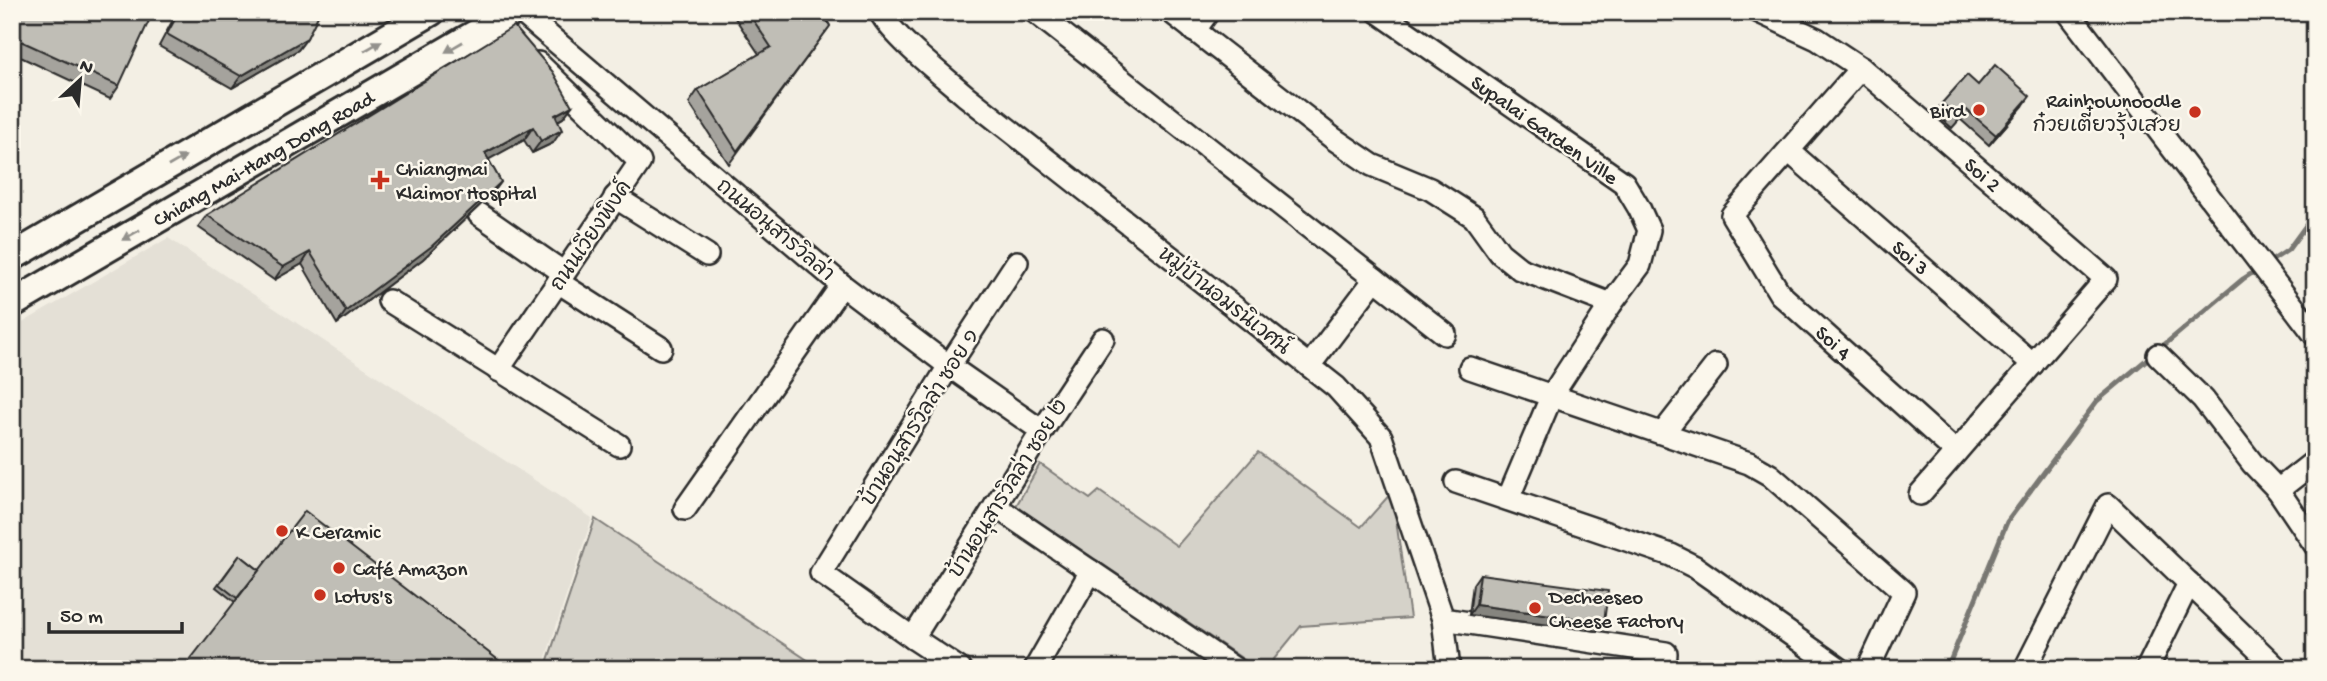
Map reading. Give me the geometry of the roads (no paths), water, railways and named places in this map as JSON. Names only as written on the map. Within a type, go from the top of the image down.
[{"type":"main road","name":"Chiang Mai-Hang Dong Road","points":[[12,257],[431,12]]},
{"type":"main road","name":"Chiang Mai-Hang Dong Road","points":[[12,304],[505,17]]},
{"type":"street","name":"ถนนอนุสารวิลล่า","points":[[521,12],[842,285],[949,366],[1042,431]]},
{"type":"street","points":[[1035,12],[1445,334]]},
{"type":"street","points":[[1171,12],[1334,139],[1372,165],[1430,189],[1474,217],[1500,253],[1520,269],[1611,304]]},
{"type":"street","points":[[1194,31],[1208,12]]},
{"type":"street","name":"Supalai Garden Ville","points":[[1378,12],[1624,183],[1649,230],[1640,265],[1611,304],[1552,396],[1508,499]]},
{"type":"street","name":"Soi 2","points":[[1759,12],[1817,39],[1861,68],[2106,279],[2033,364]]},
{"type":"street","points":[[2068,12],[2315,335]]},
{"type":"street","name":"หมู่บ้านอมรนิเวศน์","points":[[885,15],[966,96],[1336,387],[1381,438],[1443,619],[1449,669]]},
{"type":"street","name":"ถนนเวียงพิงค์","points":[[498,370],[640,162],[520,45],[505,17]]},
{"type":"street","points":[[1789,150],[1861,68]]},
{"type":"street","name":"Soi 4","points":[[1789,150],[1732,215],[1780,294],[1956,453]]},
{"type":"street","name":"Soi 3","points":[[1789,150],[2033,364]]},
{"type":"street","points":[[615,197],[707,255]]},
{"type":"street","points":[[479,214],[561,277],[661,348]]},
{"type":"street","name":"บ้านอนุสารวิลล่า ซอย ๑","points":[[913,638],[821,573],[1017,262]]},
{"type":"street","points":[[1309,366],[1375,279]]},
{"type":"street","points":[[685,509],[842,285]]},
{"type":"street","points":[[389,301],[619,444]]},
{"type":"street","name":"บ้านอนุสารวิลล่า ซอย ๒","points":[[913,638],[1102,339]]},
{"type":"street","points":[[2158,355],[2203,399],[2253,464],[2278,490],[2315,545]]},
{"type":"street","points":[[1920,494],[2033,364]]},
{"type":"street","points":[[1663,433],[1716,365]]},
{"type":"street","points":[[1470,368],[1749,463],[1770,475],[1904,593],[1868,669]]},
{"type":"street","points":[[2278,490],[2315,461]]},
{"type":"street","points":[[1456,482],[1671,555],[1695,567],[1840,669]]},
{"type":"street","points":[[2025,669],[2108,505],[2189,583],[2268,665]]},
{"type":"street","points":[[995,506],[1235,669]]},
{"type":"street","points":[[1035,669],[1091,571]]},
{"type":"street","points":[[2147,669],[2189,583]]},
{"type":"street","points":[[1443,619],[1666,661]]},
{"type":"street","points":[[913,638],[960,669]]},
{"type":"waterway","points":[[2268,263],[2288,250],[2315,213]]},
{"type":"waterway","points":[[1947,669],[2007,522],[2097,401],[2243,279],[2260,268]]},
{"type":"place","name":"Bird","points":[[1979,110]]},
{"type":"place","name":"Rainbownoodle ก๋วยเตี๋ยวรุ้งเสวย","points":[[2195,112]]},
{"type":"place","name":"Chiangmai Klaimor Hospital","points":[[380,180]]},
{"type":"place","name":"K Ceramic","points":[[282,531]]},
{"type":"place","name":"Café Amazon","points":[[339,568]]},
{"type":"place","name":"Lotus's","points":[[320,595]]},
{"type":"place","name":"Decheeseo Cheese Factory","points":[[1535,608]]}]
